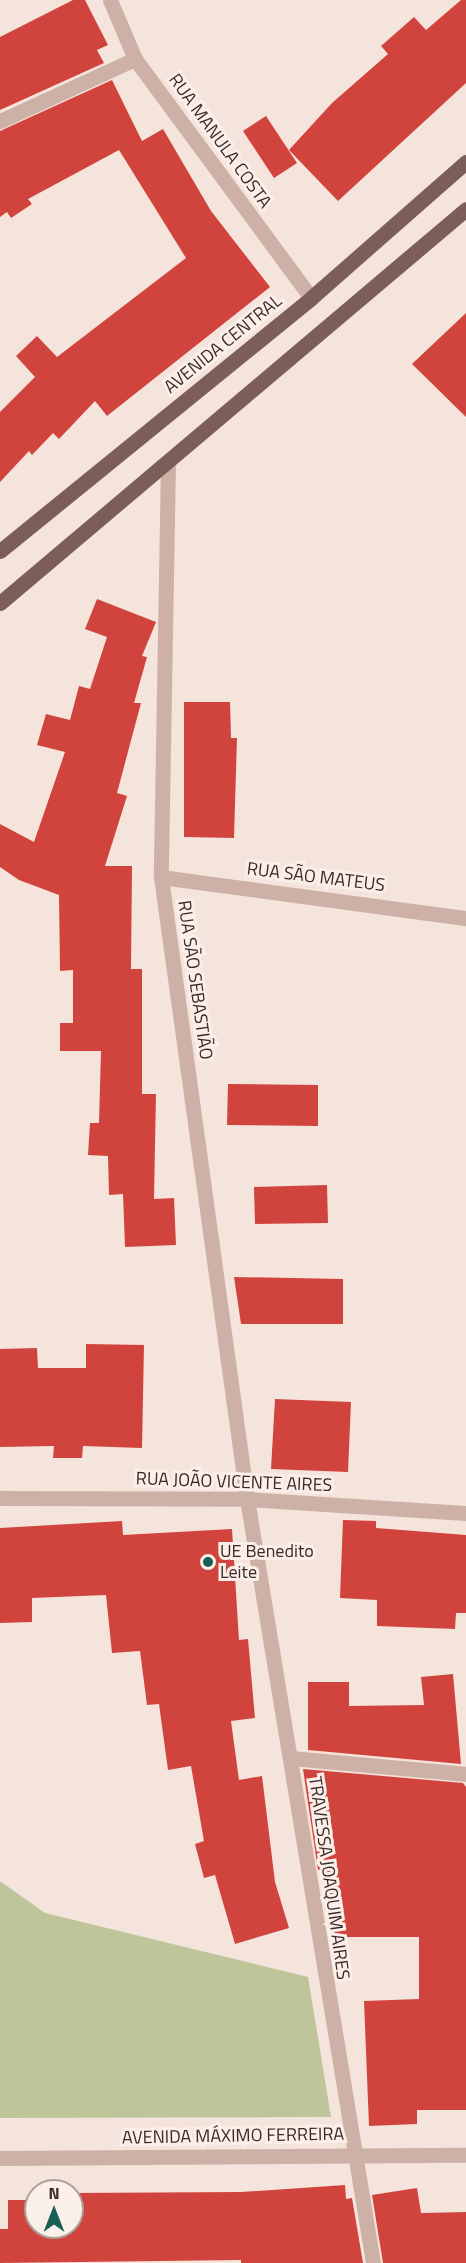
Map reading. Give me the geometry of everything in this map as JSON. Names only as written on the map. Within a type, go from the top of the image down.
[{"type":"main road","name":"AVENIDA CENTRAL","points":[[0,551],[311,298],[466,162]]},
{"type":"main road","points":[[0,603],[466,209]]},
{"type":"street","name":"RUA MANULA COSTA","points":[[110,0],[135,59],[311,298]]},
{"type":"street","points":[[0,121],[135,59]]},
{"type":"street","name":"RUA SÃO SEBASTIÃO","points":[[168,462],[161,877],[247,1499]]},
{"type":"street","name":"RUA SÃO MATEUS","points":[[161,877],[466,918]]},
{"type":"street","name":"RUA JOÃO VICENTE AIRES","points":[[2,1495],[247,1499],[466,1513]]},
{"type":"street","name":"TRAVESSA JOAQUIM AIRES","points":[[247,1499],[373,2263]]},
{"type":"street","points":[[291,1758],[466,1774]]},
{"type":"street","name":"AVENIDA MÁXIMO FERREIRA","points":[[0,2158],[466,2155]]},
{"type":"green space","points":[[0,1881],[45,1913],[308,1977],[331,2117],[0,2118]]},
{"type":"building","points":[[73,0],[85,0],[108,45],[97,50],[104,63],[0,110],[0,37]]},
{"type":"building","points":[[461,0],[466,0],[466,83],[338,201],[289,150],[332,103],[388,54],[381,46],[414,17],[426,30]]},
{"type":"building","points":[[112,80],[142,141],[163,129],[211,211],[270,287],[107,416],[95,401],[59,439],[53,433],[32,455],[29,451],[0,482],[0,412],[35,377],[16,356],[37,336],[57,357],[186,258],[119,150],[28,199],[32,204],[11,218],[7,212],[0,217],[0,131]]},
{"type":"building","points":[[266,116],[297,163],[274,178],[243,131]]},
{"type":"building","points":[[466,313],[466,417],[412,364]]},
{"type":"building","points":[[97,599],[156,622],[142,656],[147,657],[134,703],[141,703],[117,793],[127,796],[105,866],[132,866],[131,969],[142,969],[142,1094],[156,1094],[154,1199],[174,1198],[176,1245],[125,1247],[123,1194],[109,1195],[108,1156],[88,1155],[90,1123],[99,1123],[101,1051],[60,1051],[60,1023],[73,1023],[73,970],[60,971],[59,895],[19,880],[0,867],[0,824],[34,842],[65,752],[37,745],[46,714],[70,720],[79,686],[90,689],[107,637],[85,629]]},
{"type":"building","points":[[184,702],[230,702],[231,738],[237,738],[234,838],[184,837]]},
{"type":"building","points":[[228,1084],[318,1085],[318,1126],[227,1125]]},
{"type":"building","points":[[327,1185],[328,1223],[255,1224],[254,1187]]},
{"type":"building","points":[[234,1277],[343,1279],[343,1324],[241,1324]]},
{"type":"building","points":[[86,1344],[144,1345],[142,1448],[83,1446],[82,1458],[53,1458],[54,1446],[0,1447],[0,1349],[37,1348],[38,1368],[86,1368]]},
{"type":"building","points":[[275,1399],[351,1402],[348,1472],[271,1469]]},
{"type":"building","points":[[343,1520],[376,1521],[376,1528],[466,1535],[466,1613],[456,1613],[455,1629],[377,1626],[377,1600],[340,1598]]},
{"type":"building","points":[[122,1521],[123,1535],[232,1529],[239,1640],[248,1639],[255,1718],[231,1721],[239,1780],[262,1776],[275,1882],[289,1928],[235,1944],[215,1875],[204,1878],[195,1844],[204,1841],[191,1766],[168,1770],[159,1704],[147,1705],[140,1651],[112,1653],[106,1595],[32,1598],[32,1622],[0,1623],[0,1528]]},
{"type":"building","points":[[453,1674],[461,1764],[308,1750],[308,1682],[349,1682],[349,1706],[424,1705],[421,1677]]},
{"type":"building","points":[[303,1769],[463,1783],[466,1787],[466,2110],[417,2110],[417,2124],[369,2126],[364,2001],[419,1999],[419,1937],[335,1937],[326,1868],[318,1870]]},
{"type":"building","points":[[345,2185],[346,2199],[352,2198],[363,2263],[241,2263],[241,2260],[0,2263],[0,2229],[8,2229],[8,2200],[24,2200],[24,2239],[84,2239],[84,2193],[241,2192]]},
{"type":"building","points":[[417,2188],[421,2213],[466,2212],[466,2263],[383,2263],[372,2195]]},
{"type":"place","name":"UE Benedito Leite","points":[[208,1562]]}]
